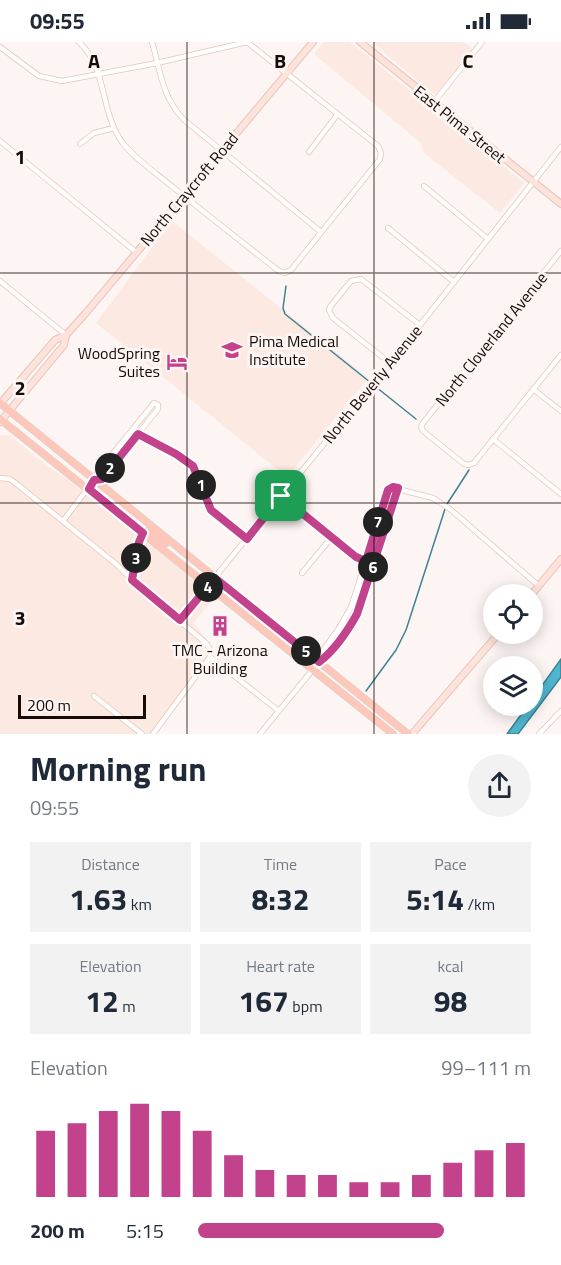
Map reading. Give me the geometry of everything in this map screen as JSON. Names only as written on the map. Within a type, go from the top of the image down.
[{"type":"main road","name":"North Craycroft Road","points":[[0,403],[55,340],[66,335],[313,42]]},
{"type":"main road","name":"East Pima Street","points":[[360,42],[561,204]]},
{"type":"main road","name":"North Craycroft Road","points":[[0,421],[64,345],[66,335]]},
{"type":"main road","points":[[0,403],[410,734],[489,644]]},
{"type":"main road","points":[[0,421],[89,489],[393,734]]},
{"type":"main road","points":[[143,533],[147,531],[177,547]]},
{"type":"main road","points":[[541,584],[561,559]]},
{"type":"street","points":[[0,47],[32,73],[46,79],[70,80],[99,75],[156,63],[247,42],[383,152],[380,159],[285,276],[133,154],[114,128],[107,113],[99,75],[89,53],[79,42]]},
{"type":"street","points":[[152,42],[164,89],[178,113],[321,232]]},
{"type":"street","points":[[434,102],[482,42]]},
{"type":"street","points":[[309,152],[337,115]]},
{"type":"street","points":[[80,144],[94,133],[114,128]]},
{"type":"street","points":[[0,141],[136,252]]},
{"type":"street","name":"North Beverly Avenue","points":[[180,620],[420,326],[561,147]]},
{"type":"street","points":[[424,186],[488,239]]},
{"type":"street","points":[[388,228],[454,282]]},
{"type":"street","name":"North Cloverland Avenue","points":[[493,439],[474,463],[469,465],[464,464],[423,431],[422,427],[561,251]]},
{"type":"street","points":[[390,363],[330,314],[330,307],[351,281],[360,279],[420,326]]},
{"type":"street","points":[[0,281],[66,335]]},
{"type":"street","points":[[561,355],[493,439],[561,494]]},
{"type":"street","points":[[533,389],[561,411]]},
{"type":"street","points":[[63,521],[89,489],[98,471],[152,404],[157,404],[158,409],[102,479],[94,480]]},
{"type":"street","points":[[131,430],[176,454],[193,466],[211,510],[247,539]]},
{"type":"street","points":[[0,478],[10,479],[63,521],[206,643],[210,657],[153,734]]},
{"type":"street","points":[[260,734],[312,670],[328,656],[352,624],[374,564],[395,487]]},
{"type":"street","points":[[319,662],[321,653],[346,618],[388,490],[395,487],[433,498],[450,509],[537,584]]},
{"type":"street","points":[[281,496],[356,557],[374,564]]},
{"type":"street","points":[[379,519],[387,521]]},
{"type":"street","points":[[132,580],[139,542],[143,533]]},
{"type":"street","points":[[302,573],[332,537]]},
{"type":"street","points":[[210,657],[279,711]]},
{"type":"street","points":[[94,696],[142,734]]},
{"type":"street","points":[[539,734],[561,711]]},
{"type":"shaded area","points":[[324,42],[350,42],[524,183],[500,213],[424,153],[421,143],[314,54]]},
{"type":"shaded area","points":[[372,42],[463,42],[473,50],[435,95]]},
{"type":"shaded area","name":"Pima Medical Institute","points":[[172,221],[368,378],[287,477],[96,323]]},
{"type":"shaded area","points":[[0,435],[9,435],[215,596],[193,623],[213,647],[212,658],[156,734],[0,734]]},
{"type":"water","points":[[561,659],[561,677],[543,701],[543,684]]},
{"type":"water","points":[[520,716],[532,716],[518,734],[507,734]]},
{"type":"waterway","points":[[286,286],[283,308],[285,314],[416,419]]},
{"type":"waterway","points":[[447,504],[469,470]]},
{"type":"waterway","points":[[366,691],[396,650],[406,630],[445,509]]},
{"type":"place","name":"Pima Medical Institute","points":[[232,350]]},
{"type":"place","name":"WoodSpring Suites","points":[[177,362]]},
{"type":"place","name":"TMC - Arizona Building","points":[[220,626]]},
{"type":"route","points":[[138,434],[185,459],[193,466],[211,510],[247,539],[281,496],[356,557],[366,561],[388,490],[390,487],[398,488],[357,614],[328,656],[319,662],[215,578],[180,620],[132,580],[139,542],[143,533],[89,489],[94,480],[102,479],[138,434]]}]
